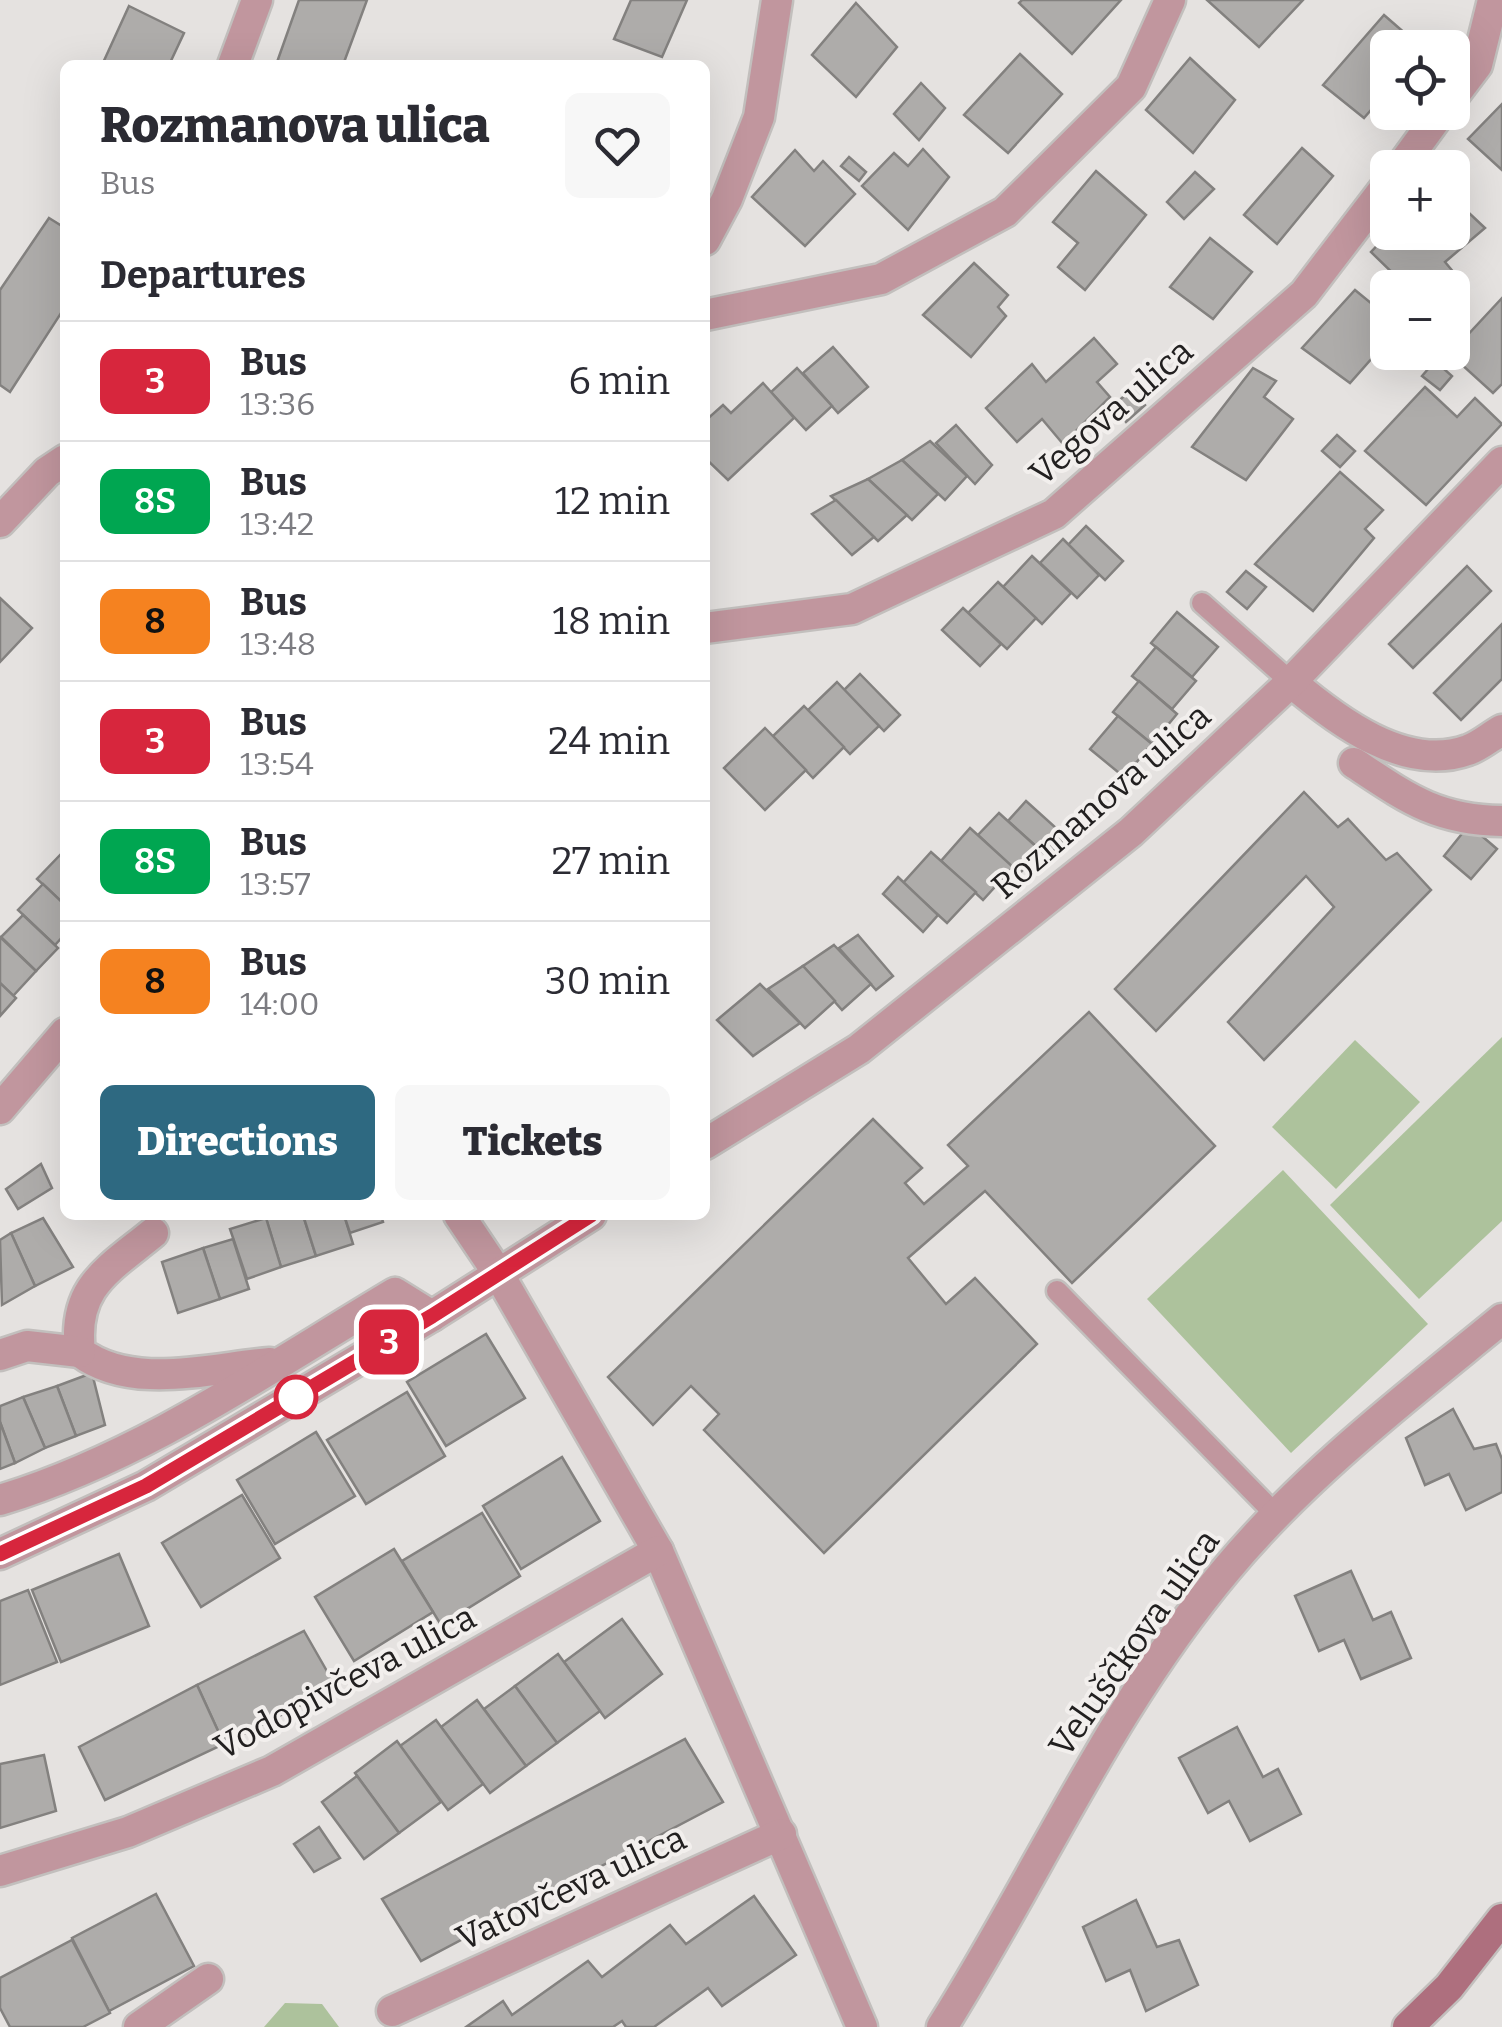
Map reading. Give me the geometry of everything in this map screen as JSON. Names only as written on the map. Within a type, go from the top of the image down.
[{"type":"street","points":[[235,60],[257,0]]},
{"type":"street","points":[[710,231],[727,200],[759,117],[777,0]]},
{"type":"street","points":[[710,314],[882,279],[1005,212],[1131,87],[1170,0]]},
{"type":"street","points":[[1470,74],[1477,65],[1493,0]]},
{"type":"street","name":"Vegova ulica","points":[[710,627],[852,610],[1054,514],[1304,294],[1370,208]]},
{"type":"street","name":"Rozmanova ulica","points":[[710,1141],[859,1049],[1131,832],[1291,682],[1502,462]]},
{"type":"street","points":[[0,522],[60,463]]},
{"type":"street","points":[[1291,682],[1340,722],[1425,756],[1467,750],[1502,730]]},
{"type":"street","points":[[1354,762],[1420,807],[1463,820],[1502,821]]},
{"type":"street","points":[[0,1109],[60,1040]]},
{"type":"street","points":[[462,1220],[498,1273],[658,1551],[862,2027]]},
{"type":"street","points":[[0,1554],[146,1486],[432,1316],[583,1220]]},
{"type":"street","points":[[80,1352],[77,1325],[92,1283],[154,1232]]},
{"type":"street","points":[[0,1500],[43,1487],[196,1412],[395,1292],[432,1316]]},
{"type":"street","name":"Veluščkova ulica","points":[[942,2027],[1068,1803],[1140,1686],[1226,1570],[1277,1516],[1502,1318]]},
{"type":"street","points":[[0,1355],[27,1346],[80,1352],[102,1369],[128,1374],[278,1362]]},
{"type":"street","name":"Vodopivčeva ulica","points":[[0,1871],[128,1832],[272,1770],[658,1551]]},
{"type":"street","name":"Vatovčeva ulica","points":[[392,2010],[780,1834]]},
{"type":"street","points":[[1408,2027],[1449,1987],[1502,1919]]},
{"type":"street","points":[[140,2027],[208,1979]]},
{"type":"lane","points":[[1202,603],[1291,682]]},
{"type":"lane","points":[[1057,1291],[1277,1516]]},
{"type":"green space","points":[[1502,1037],[1502,1221],[1419,1299],[1330,1205]]},
{"type":"green space","points":[[1355,1040],[1420,1102],[1336,1189],[1272,1127]]},
{"type":"green space","points":[[1283,1170],[1428,1324],[1291,1453],[1147,1299]]},
{"type":"green space","points":[[285,2003],[322,2004],[339,2027],[264,2027]]},
{"type":"building","points":[[299,0],[367,0],[345,60],[278,60]]},
{"type":"building","points":[[631,0],[687,0],[662,57],[614,39]]},
{"type":"building","points":[[1121,0],[1072,54],[1019,3]]},
{"type":"building","points":[[1207,0],[1303,0],[1259,47]]},
{"type":"building","points":[[856,3],[897,47],[856,97],[812,55]]},
{"type":"building","points":[[129,6],[184,33],[171,60],[104,60]]},
{"type":"building","points":[[1384,15],[1401,30],[1371,30]]},
{"type":"building","points":[[1370,31],[1370,111],[1364,118],[1323,85]]},
{"type":"building","points":[[1020,54],[1062,94],[1008,153],[964,115]]},
{"type":"building","points":[[1190,58],[1235,100],[1193,153],[1146,110]]},
{"type":"building","points":[[921,83],[945,108],[919,140],[894,114]]},
{"type":"building","points":[[1502,104],[1502,170],[1468,139]]},
{"type":"building","points":[[1302,148],[1333,176],[1277,244],[1244,215]]},
{"type":"building","points":[[923,149],[949,177],[908,230],[862,186],[894,153],[908,166]]},
{"type":"building","points":[[795,150],[814,171],[823,161],[855,194],[805,246],[752,197]]},
{"type":"building","points":[[849,157],[866,172],[859,181],[841,166]]},
{"type":"building","points":[[1096,171],[1146,215],[1085,290],[1058,267],[1078,243],[1053,222]]},
{"type":"building","points":[[1195,172],[1214,189],[1184,219],[1167,202]]},
{"type":"building","points":[[1470,214],[1485,228],[1470,241]]},
{"type":"building","points":[[49,218],[60,225],[60,315],[10,392],[0,385],[0,290]]},
{"type":"building","points":[[1210,238],[1252,272],[1213,319],[1170,287]]},
{"type":"building","points":[[1459,250],[1445,262],[1452,270],[1390,270],[1371,252]]},
{"type":"building","points":[[974,263],[1008,295],[998,307],[1006,316],[971,357],[923,315]]},
{"type":"building","points":[[1355,290],[1370,302],[1370,360],[1350,383],[1302,348]]},
{"type":"building","points":[[1502,298],[1502,384],[1493,393],[1468,370],[1470,332]]},
{"type":"building","points":[[1094,338],[1117,364],[1097,382],[1110,397],[1063,444],[1042,419],[1017,442],[986,408],[1032,364],[1046,382]]},
{"type":"building","points":[[833,347],[868,387],[838,413],[803,373]]},
{"type":"building","points":[[797,368],[832,406],[806,430],[771,392]]},
{"type":"building","points":[[1253,368],[1276,381],[1264,397],[1293,419],[1246,480],[1192,447]]},
{"type":"building","points":[[1427,370],[1445,370],[1452,376],[1440,390],[1422,376]]},
{"type":"building","points":[[763,383],[794,418],[728,480],[710,463],[710,417],[723,405],[731,413]]},
{"type":"building","points":[[1425,387],[1457,417],[1475,398],[1502,424],[1426,505],[1365,451]]},
{"type":"building","points":[[1132,389],[1145,405],[1126,422],[1113,406]]},
{"type":"building","points":[[956,425],[992,465],[975,484],[936,443]]},
{"type":"building","points":[[1337,435],[1355,451],[1340,467],[1322,451]]},
{"type":"building","points":[[930,441],[967,476],[945,500],[902,460]]},
{"type":"building","points":[[902,460],[938,494],[912,520],[868,479]]},
{"type":"building","points":[[1340,472],[1383,510],[1365,529],[1374,538],[1313,611],[1255,564]]},
{"type":"building","points":[[868,479],[907,515],[878,541],[831,496]]},
{"type":"building","points":[[836,500],[874,537],[852,555],[812,514]]},
{"type":"building","points":[[1086,526],[1123,561],[1105,580],[1068,545]]},
{"type":"building","points":[[1063,539],[1099,575],[1077,598],[1040,563]]},
{"type":"building","points":[[1032,556],[1071,593],[1042,624],[1003,587]]},
{"type":"building","points":[[1467,566],[1491,591],[1413,668],[1389,644]]},
{"type":"building","points":[[1246,571],[1266,587],[1247,609],[1227,592]]},
{"type":"building","points":[[998,582],[1036,618],[1007,649],[968,613]]},
{"type":"building","points":[[0,598],[32,628],[0,662]]},
{"type":"building","points":[[963,608],[1001,644],[980,666],[942,630]]},
{"type":"building","points":[[1177,612],[1218,647],[1192,677],[1151,643]]},
{"type":"building","points":[[1502,624],[1502,679],[1461,720],[1434,693]]},
{"type":"building","points":[[1156,647],[1196,681],[1172,709],[1132,676]]},
{"type":"building","points":[[860,674],[900,715],[884,731],[844,690]]},
{"type":"building","points":[[1139,681],[1177,714],[1152,744],[1113,712]]},
{"type":"building","points":[[837,682],[879,726],[850,754],[808,710]]},
{"type":"building","points":[[804,706],[844,747],[813,778],[773,736]]},
{"type":"building","points":[[1118,716],[1152,744],[1124,777],[1090,749]]},
{"type":"building","points":[[765,728],[806,770],[765,810],[724,768]]},
{"type":"building","points":[[1304,792],[1338,827],[1348,819],[1386,860],[1397,853],[1431,890],[1264,1060],[1228,1022],[1334,907],[1306,876],[1156,1031],[1115,989]]},
{"type":"building","points":[[1026,801],[1066,837],[1048,857],[1008,821]]},
{"type":"building","points":[[999,813],[1041,851],[1019,874],[978,835]]},
{"type":"building","points":[[1469,825],[1497,849],[1471,879],[1444,856]]},
{"type":"building","points":[[970,828],[1013,867],[983,900],[941,861]]},
{"type":"building","points":[[931,852],[976,892],[947,923],[903,883]]},
{"type":"building","points":[[60,855],[60,900],[37,879]]},
{"type":"building","points":[[898,877],[938,915],[923,932],[883,894]]},
{"type":"building","points":[[43,884],[60,900],[60,940],[55,945],[18,910]]},
{"type":"building","points":[[23,915],[58,948],[36,971],[1,937]]},
{"type":"building","points":[[858,935],[893,976],[876,990],[839,948]]},
{"type":"building","points":[[0,937],[36,971],[13,996],[0,983]]},
{"type":"building","points":[[834,945],[871,984],[842,1010],[803,966]]},
{"type":"building","points":[[803,966],[835,1001],[805,1028],[768,989]]},
{"type":"building","points":[[0,983],[16,998],[0,1016]]},
{"type":"building","points":[[760,984],[800,1023],[753,1056],[717,1020]]},
{"type":"building","points":[[1089,1012],[1215,1146],[1072,1283],[985,1191],[908,1258],[946,1304],[975,1278],[1037,1344],[824,1553],[704,1430],[719,1414],[691,1386],[653,1425],[608,1377],[873,1119],[922,1168],[905,1183],[924,1204],[968,1166],[948,1145]]},
{"type":"building","points":[[41,1164],[52,1188],[18,1209],[6,1189]]},
{"type":"building","points":[[43,1218],[73,1267],[35,1286],[11,1233]]},
{"type":"building","points":[[267,1220],[305,1220],[316,1256],[281,1267]]},
{"type":"building","points":[[267,1220],[281,1267],[247,1279],[230,1229]]},
{"type":"building","points":[[305,1220],[346,1220],[353,1244],[316,1256]]},
{"type":"building","points":[[346,1220],[382,1220],[383,1222],[350,1233]]},
{"type":"building","points":[[11,1233],[35,1286],[2,1305],[0,1240]]},
{"type":"building","points":[[233,1239],[249,1289],[220,1299],[203,1248]]},
{"type":"building","points":[[203,1248],[220,1299],[178,1313],[162,1262]]},
{"type":"building","points":[[486,1334],[525,1398],[446,1446],[407,1382]]},
{"type":"building","points":[[92,1373],[105,1425],[76,1436],[57,1386]]},
{"type":"building","points":[[57,1386],[76,1436],[45,1448],[23,1397]]},
{"type":"building","points":[[407,1392],[445,1456],[366,1504],[327,1440]]},
{"type":"building","points":[[23,1397],[45,1448],[15,1463],[0,1422],[0,1406]]},
{"type":"building","points":[[1453,1409],[1474,1449],[1496,1444],[1502,1459],[1502,1492],[1466,1510],[1449,1474],[1425,1485],[1406,1438]]},
{"type":"building","points":[[0,1422],[15,1463],[0,1469]]},
{"type":"building","points":[[316,1432],[355,1496],[275,1544],[237,1480]]},
{"type":"building","points":[[562,1457],[600,1521],[521,1569],[483,1506]]},
{"type":"building","points":[[242,1495],[280,1558],[201,1607],[162,1543]]},
{"type":"building","points":[[482,1513],[520,1576],[441,1625],[402,1561]]},
{"type":"building","points":[[394,1549],[433,1612],[354,1661],[315,1597]]},
{"type":"building","points":[[119,1554],[149,1626],[61,1662],[32,1590]]},
{"type":"building","points":[[1351,1571],[1373,1620],[1391,1612],[1411,1658],[1361,1679],[1344,1640],[1319,1651],[1295,1596]]},
{"type":"building","points":[[28,1590],[57,1662],[0,1685],[0,1601]]},
{"type":"building","points":[[622,1619],[662,1674],[605,1718],[564,1662]]},
{"type":"building","points":[[304,1631],[336,1687],[224,1744],[197,1685]]},
{"type":"building","points":[[558,1654],[600,1711],[557,1743],[515,1686]]},
{"type":"building","points":[[197,1685],[224,1744],[105,1800],[79,1747]]},
{"type":"building","points":[[515,1686],[557,1743],[526,1766],[484,1709]]},
{"type":"building","points":[[477,1700],[526,1766],[490,1793],[441,1727]]},
{"type":"building","points":[[436,1720],[483,1784],[448,1810],[400,1746]]},
{"type":"building","points":[[1237,1727],[1263,1777],[1278,1769],[1301,1814],[1250,1841],[1229,1801],[1208,1813],[1179,1758]]},
{"type":"building","points":[[685,1739],[723,1802],[421,1961],[382,1899]]},
{"type":"building","points":[[397,1741],[441,1802],[399,1833],[355,1773]]},
{"type":"building","points":[[44,1755],[56,1811],[0,1828],[0,1764]]},
{"type":"building","points":[[357,1776],[399,1833],[364,1859],[322,1802]]},
{"type":"building","points":[[319,1827],[340,1858],[314,1872],[294,1844]]},
{"type":"building","points":[[156,1894],[194,1966],[109,2011],[72,1938]]},
{"type":"building","points":[[754,1896],[796,1955],[722,2006],[708,1988],[654,2027],[626,2027],[622,2021],[613,2027],[466,2027],[503,2001],[512,2015],[588,1961],[602,1977],[670,1925],[686,1944]]},
{"type":"building","points":[[1136,1900],[1157,1947],[1179,1940],[1198,1985],[1146,2011],[1130,1970],[1106,1981],[1083,1927]]},
{"type":"building","points":[[72,1940],[110,2013],[83,2027],[10,2027],[0,2008],[0,1978]]},
{"type":"bus line","name":"3","points":[[0,1554],[146,1486],[432,1316],[583,1220]]}]
